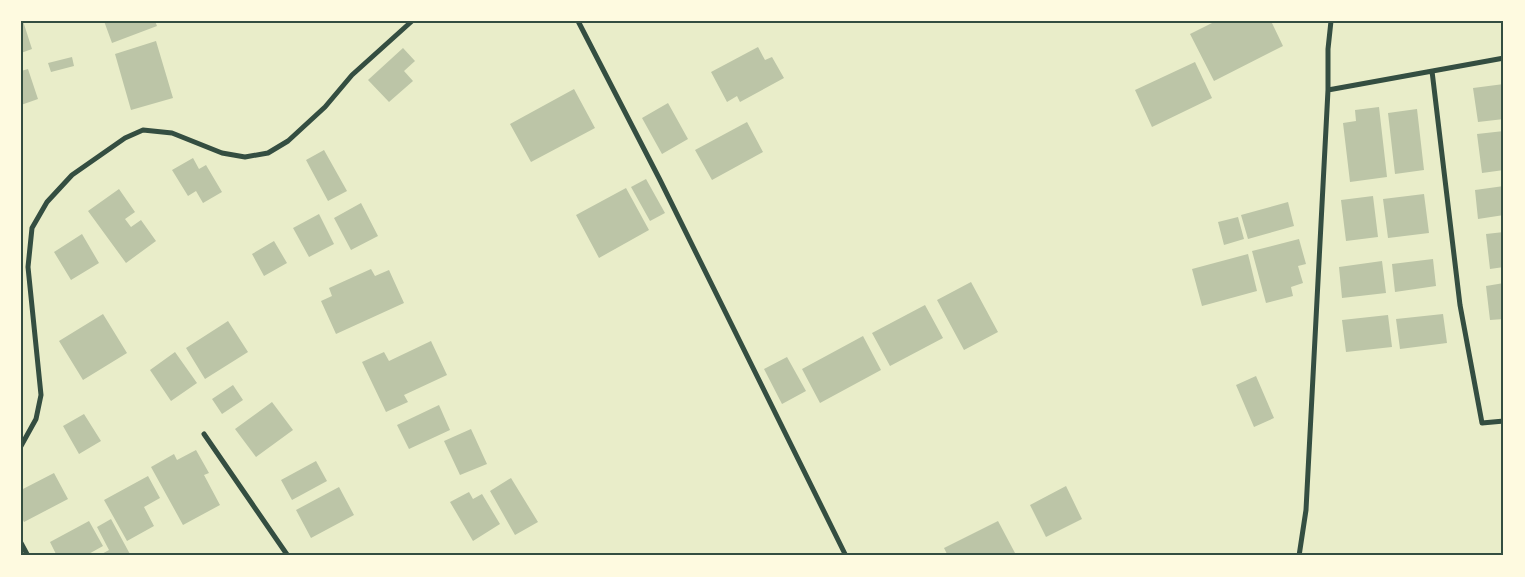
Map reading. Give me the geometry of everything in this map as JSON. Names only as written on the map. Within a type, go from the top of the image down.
[{"type":"street","points":[[21,446],[36,419],[41,395],[28,267],[32,228],[46,202],[72,175],[125,138],[143,130],[172,133],[222,153],[245,157],[268,153],[288,141],[325,107],[352,75],[412,21]]},
{"type":"street","points":[[578,21],[660,180],[846,556]]},
{"type":"street","points":[[1299,556],[1306,510],[1328,90],[1328,49],[1331,21]]},
{"type":"street","points":[[1328,90],[1504,58]]},
{"type":"street","points":[[1432,71],[1460,305],[1482,423],[1504,421]]},
{"type":"street","points":[[21,273],[28,267]]},
{"type":"street","points":[[204,434],[288,556]]},
{"type":"street","points":[[21,543],[28,556]]},
{"type":"building","points":[[21,21],[23,21],[32,49],[21,53]]},
{"type":"building","points":[[104,21],[155,21],[157,26],[112,43]]},
{"type":"building","points":[[1216,21],[1271,21],[1283,46],[1214,81],[1190,34]]},
{"type":"building","points":[[156,41],[173,98],[131,110],[115,54]]},
{"type":"building","points":[[758,47],[765,60],[772,57],[784,78],[740,102],[737,96],[727,102],[711,72]]},
{"type":"building","points":[[403,48],[415,61],[404,71],[413,81],[389,102],[368,80]]},
{"type":"building","points":[[72,57],[74,66],[51,72],[48,63]]},
{"type":"building","points":[[1195,62],[1212,98],[1152,127],[1135,90]]},
{"type":"building","points":[[28,69],[38,99],[21,105],[21,71]]},
{"type":"building","points":[[1504,84],[1504,119],[1478,122],[1473,88]]},
{"type":"building","points":[[574,89],[595,128],[531,162],[510,124]]},
{"type":"building","points":[[668,103],[688,139],[662,154],[642,118]]},
{"type":"building","points":[[1379,107],[1387,177],[1350,182],[1343,123],[1356,121],[1355,110]]},
{"type":"building","points":[[1417,109],[1424,170],[1395,174],[1388,113]]},
{"type":"building","points":[[747,122],[763,152],[712,180],[695,150]]},
{"type":"building","points":[[1504,131],[1504,170],[1482,173],[1477,134]]},
{"type":"building","points":[[324,150],[347,191],[328,201],[306,160]]},
{"type":"building","points":[[193,158],[199,169],[206,165],[222,192],[203,203],[196,191],[188,196],[172,170]]},
{"type":"building","points":[[646,179],[665,213],[650,221],[631,187]]},
{"type":"building","points":[[1504,186],[1504,215],[1478,219],[1475,190]]},
{"type":"building","points":[[626,188],[649,230],[599,258],[576,215]]},
{"type":"building","points":[[119,189],[135,212],[125,219],[131,227],[141,220],[156,241],[126,263],[88,211]]},
{"type":"building","points":[[1424,194],[1429,233],[1388,238],[1383,199]]},
{"type":"building","points":[[1373,196],[1378,237],[1346,241],[1341,200]]},
{"type":"building","points":[[1288,202],[1294,226],[1248,239],[1241,215]]},
{"type":"building","points":[[361,203],[378,236],[351,250],[334,218]]},
{"type":"building","points":[[319,214],[334,244],[309,257],[293,228]]},
{"type":"building","points":[[1238,217],[1244,239],[1224,245],[1218,222]]},
{"type":"building","points":[[1504,232],[1504,267],[1490,269],[1486,234]]},
{"type":"building","points":[[82,234],[99,263],[71,280],[54,252]]},
{"type":"building","points":[[1299,239],[1306,264],[1298,266],[1303,283],[1291,287],[1293,296],[1266,303],[1252,251]]},
{"type":"building","points":[[274,241],[287,263],[264,276],[252,254]]},
{"type":"building","points":[[1248,254],[1257,291],[1202,306],[1192,269]]},
{"type":"building","points":[[1433,259],[1436,286],[1395,292],[1392,264]]},
{"type":"building","points":[[1382,261],[1386,293],[1342,298],[1339,267]]},
{"type":"building","points":[[371,269],[375,276],[389,270],[404,303],[336,334],[321,301],[332,296],[329,288]]},
{"type":"building","points":[[971,282],[998,332],[964,350],[937,300]]},
{"type":"building","points":[[1504,283],[1504,319],[1490,320],[1486,286]]},
{"type":"building","points":[[925,305],[943,338],[890,366],[872,333]]},
{"type":"building","points":[[103,314],[127,353],[83,380],[59,341]]},
{"type":"building","points":[[1443,314],[1447,343],[1400,349],[1396,319]]},
{"type":"building","points":[[1388,315],[1392,347],[1346,352],[1342,320]]},
{"type":"building","points":[[228,321],[248,352],[205,379],[186,348]]},
{"type":"building","points":[[863,336],[881,370],[820,403],[802,369]]},
{"type":"building","points":[[431,341],[447,375],[404,395],[408,402],[386,412],[362,362],[384,352],[389,361]]},
{"type":"building","points":[[175,352],[197,383],[171,401],[150,370]]},
{"type":"building","points":[[787,357],[806,391],[782,404],[764,369]]},
{"type":"building","points":[[1256,376],[1274,418],[1254,427],[1236,385]]},
{"type":"building","points":[[233,385],[243,400],[222,414],[212,399]]},
{"type":"building","points":[[272,402],[293,430],[256,457],[235,429]]},
{"type":"building","points":[[439,405],[450,430],[409,449],[397,425]]},
{"type":"building","points":[[84,414],[101,441],[79,454],[63,426]]},
{"type":"building","points":[[471,429],[487,464],[460,475],[444,441]]},
{"type":"building","points":[[196,450],[209,473],[204,475],[220,505],[183,525],[151,467],[174,454],[177,460]]},
{"type":"building","points":[[316,461],[327,481],[292,500],[281,480]]},
{"type":"building","points":[[54,473],[68,499],[24,522],[21,516],[21,490]]},
{"type":"building","points":[[148,476],[160,498],[144,507],[154,526],[127,541],[104,500]]},
{"type":"building","points":[[511,478],[538,522],[515,535],[490,491]]},
{"type":"building","points":[[1066,486],[1082,519],[1046,537],[1030,505]]},
{"type":"building","points":[[339,487],[354,515],[311,538],[296,510]]},
{"type":"building","points":[[469,492],[473,499],[482,494],[500,524],[473,541],[450,502]]},
{"type":"building","points":[[111,519],[131,556],[98,556],[109,550],[97,527]]},
{"type":"building","points":[[89,521],[103,546],[85,556],[57,556],[50,542]]},
{"type":"building","points":[[998,521],[1015,553],[1010,556],[948,556],[944,548]]}]
